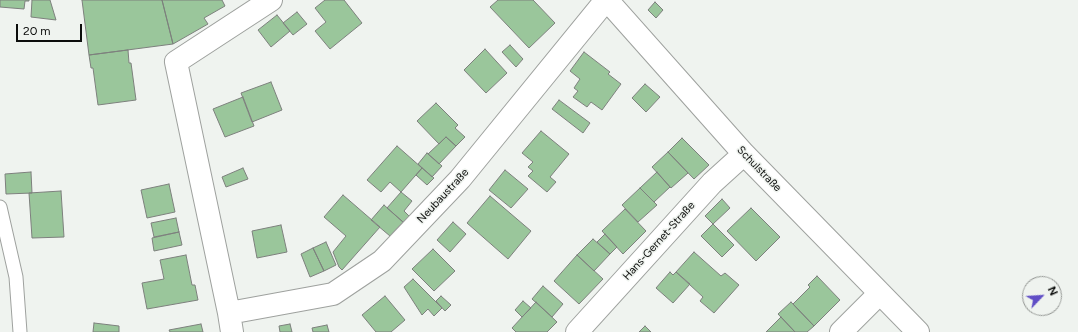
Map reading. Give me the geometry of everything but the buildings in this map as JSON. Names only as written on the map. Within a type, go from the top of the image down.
[{"type":"street","name":"Neubaustraße","points":[[271,0],[176,62],[231,322],[333,294],[382,261],[460,179],[606,0]]},
{"type":"street","name":"Schulstraße","points":[[606,0],[744,154],[918,332]]},
{"type":"street","name":"Hans-Gernet-Straße","points":[[577,332],[712,183],[744,154]]},
{"type":"street","points":[[841,332],[880,293]]},
{"type":"lane","points":[[0,207],[16,277],[20,332]]}]
